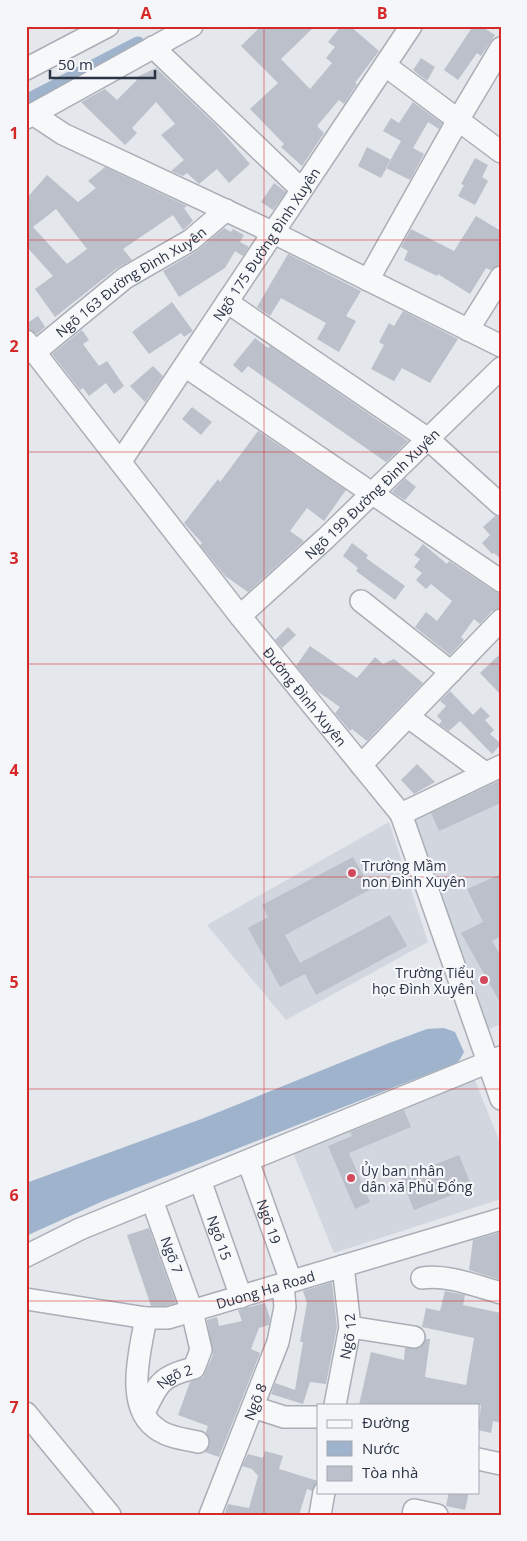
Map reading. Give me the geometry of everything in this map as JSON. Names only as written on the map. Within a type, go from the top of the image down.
[{"type":"street","points":[[26,69],[108,26]]},
{"type":"street","points":[[30,116],[192,26]]},
{"type":"street","name":"Ngõ 175 Đường Đình Xuyên","points":[[121,461],[411,26]]},
{"type":"street","points":[[153,47],[301,189]]},
{"type":"street","points":[[368,280],[501,48]]},
{"type":"street","points":[[386,66],[501,152]]},
{"type":"street","points":[[30,116],[62,134],[272,232],[501,346]]},
{"type":"street","name":"Ngõ 163 Đường Đình Xuyên","points":[[31,346],[125,278],[191,240],[226,210]]},
{"type":"street","points":[[468,330],[501,277]]},
{"type":"street","points":[[227,302],[428,439],[501,505]]},
{"type":"street","name":"Đường Đình Xuyên","points":[[31,346],[240,616],[401,814],[494,1060],[501,1099]]},
{"type":"street","points":[[185,366],[501,581]]},
{"type":"street","name":"Ngõ 199 Đường Đình Xuyên","points":[[240,616],[371,494],[501,368]]},
{"type":"street","points":[[361,601],[451,672]]},
{"type":"street","points":[[361,765],[501,620]]},
{"type":"street","points":[[414,721],[493,770]]},
{"type":"street","points":[[401,814],[493,770]]},
{"type":"street","points":[[26,1256],[51,1242],[494,1060]]},
{"type":"street","name":"Ngõ 19","points":[[248,1161],[287,1283]]},
{"type":"street","name":"Ngõ 15","points":[[200,1180],[240,1297]]},
{"type":"street","name":"Ngõ 7","points":[[152,1200],[192,1311]]},
{"type":"street","name":"Duong Ha Road","points":[[26,1299],[146,1318],[168,1318],[501,1219]]},
{"type":"street","name":"Ngõ 12","points":[[335,1404],[350,1327],[343,1266]]},
{"type":"street","points":[[422,1278],[446,1279],[501,1292]]},
{"type":"street","name":"Ngõ 8","points":[[210,1515],[278,1342],[285,1307],[287,1283]]},
{"type":"street","name":"Ngõ 2","points":[[144,1412],[156,1386],[164,1378],[194,1368],[201,1350],[192,1311]]},
{"type":"street","points":[[146,1318],[136,1378],[137,1391],[144,1412],[152,1425],[159,1431],[198,1442]]},
{"type":"street","points":[[350,1327],[414,1337]]},
{"type":"street","points":[[253,1407],[284,1417],[317,1418]]},
{"type":"street","points":[[26,1413],[110,1515]]},
{"type":"street","points":[[480,1459],[501,1464]]},
{"type":"street","points":[[320,1515],[324,1494]]},
{"type":"street","points":[[412,1515],[414,1510],[438,1515]]},
{"type":"shaded area","points":[[501,778],[501,1024],[487,1030],[421,847],[414,818]]},
{"type":"shaded area","name":"Trường Mầm non Đình Xuyên","points":[[389,822],[428,942],[286,1020],[207,925]]},
{"type":"shaded area","points":[[474,1078],[501,1145],[501,1199],[334,1253],[292,1150]]},
{"type":"water","points":[[444,1028],[455,1032],[464,1052],[459,1061],[451,1065],[103,1201],[26,1236],[26,1183],[204,1118],[389,1043],[427,1029]]},
{"type":"building","points":[[261,26],[315,26],[281,59],[310,89],[332,63],[326,58],[335,47],[328,42],[341,26],[350,26],[379,51],[355,83],[357,84],[344,104],[339,100],[317,126],[324,133],[302,166],[281,147],[284,144],[250,109],[278,83],[241,46]]},
{"type":"building","points":[[473,26],[481,26],[495,35],[481,56],[477,53],[458,80],[444,70]]},
{"type":"building","points":[[421,58],[435,67],[427,81],[413,70]]},
{"type":"building","points":[[156,68],[217,126],[250,164],[229,183],[217,169],[199,184],[187,173],[183,176],[171,171],[184,160],[161,135],[175,124],[156,102],[132,128],[137,133],[125,145],[81,102],[105,89],[117,100],[137,80],[135,78]]},
{"type":"building","points":[[413,102],[442,123],[439,129],[428,122],[413,148],[424,154],[410,180],[386,168],[401,141],[383,131],[391,118],[399,123]]},
{"type":"building","points":[[367,147],[391,160],[381,178],[358,166]]},
{"type":"building","points":[[475,158],[488,165],[482,177],[488,181],[475,205],[458,196],[464,185],[461,184]]},
{"type":"building","points":[[105,167],[187,206],[184,208],[193,221],[183,230],[173,215],[123,249],[132,260],[117,268],[55,317],[35,289],[53,276],[26,246],[26,199],[47,175],[78,202],[96,188],[88,181]],"holes":[[[56,209],[87,249],[67,264],[33,227]]]},
{"type":"building","points":[[274,183],[286,192],[273,210],[261,202]]},
{"type":"building","points":[[476,216],[501,231],[501,264],[490,270],[486,268],[470,294],[438,274],[437,276],[404,260],[408,251],[401,247],[411,229],[454,251]]},
{"type":"building","points":[[224,228],[231,232],[233,229],[244,235],[240,242],[249,247],[243,256],[235,251],[225,268],[179,297],[163,271],[197,251]]},
{"type":"building","points":[[288,254],[361,291],[346,316],[356,321],[339,352],[317,339],[326,323],[281,298],[270,316],[257,307]]},
{"type":"building","points":[[172,302],[193,331],[184,337],[181,333],[149,354],[132,332]]},
{"type":"building","points":[[403,311],[458,339],[430,383],[402,368],[394,381],[371,369],[384,345],[379,342],[389,323],[394,326]]},
{"type":"building","points":[[38,316],[45,327],[37,334],[26,329],[26,324]]},
{"type":"building","points":[[82,330],[89,340],[83,344],[99,366],[107,361],[124,386],[114,394],[106,383],[89,396],[83,388],[80,390],[52,354]]},
{"type":"building","points":[[255,338],[268,348],[270,346],[408,441],[386,462],[248,366],[242,373],[233,365]]},
{"type":"building","points":[[153,366],[163,376],[145,402],[130,386]]},
{"type":"building","points":[[192,407],[212,422],[201,435],[182,419]]},
{"type":"building","points":[[258,431],[346,490],[324,521],[307,508],[290,531],[304,541],[248,592],[225,576],[200,545],[202,543],[184,523],[218,479],[220,482]]},
{"type":"building","points":[[405,478],[416,487],[405,500],[392,492]]},
{"type":"building","points":[[495,516],[501,517],[501,559],[494,553],[492,554],[482,543],[490,535],[483,527]]},
{"type":"building","points":[[352,543],[368,555],[366,558],[405,586],[395,600],[356,571],[358,568],[343,556]]},
{"type":"building","points":[[423,544],[447,564],[449,561],[494,591],[501,593],[501,608],[492,611],[480,624],[474,619],[461,637],[464,640],[450,655],[415,627],[426,612],[437,621],[452,601],[431,584],[426,589],[416,580],[422,573],[414,567],[420,559],[414,555]]},
{"type":"building","points":[[288,627],[296,635],[282,648],[275,640]]},
{"type":"building","points":[[310,646],[357,678],[375,657],[383,664],[394,659],[423,683],[367,741],[352,729],[350,731],[335,713],[340,707],[317,691],[296,666]]},
{"type":"building","points":[[501,653],[501,695],[480,673]]},
{"type":"building","points":[[450,691],[473,715],[481,707],[490,716],[485,720],[494,730],[490,734],[501,744],[492,754],[460,721],[449,731],[439,724],[442,721],[437,716],[446,706],[440,701]]},
{"type":"building","points":[[417,764],[435,782],[414,794],[401,780]]},
{"type":"building","points":[[501,780],[501,803],[439,831],[431,813]]},
{"type":"building","points":[[353,857],[371,889],[285,935],[300,963],[390,915],[407,946],[316,995],[305,974],[280,987],[248,928],[268,917],[262,905]]},
{"type":"building","points":[[501,874],[501,936],[492,941],[501,956],[501,1004],[461,933],[483,922],[467,889]]},
{"type":"building","name":"Ủy ban nhân dân xã Phù Đổng","points":[[404,1110],[411,1127],[349,1153],[370,1202],[355,1209],[328,1146],[352,1136],[350,1132]]},
{"type":"building","points":[[459,1155],[472,1187],[414,1210],[401,1178]]},
{"type":"building","points":[[149,1228],[176,1303],[166,1306],[151,1306],[127,1235]]},
{"type":"building","points":[[501,1232],[501,1280],[469,1270],[473,1240]]},
{"type":"building","points":[[332,1282],[337,1327],[326,1384],[310,1382],[303,1404],[271,1394],[275,1383],[295,1390],[303,1342],[300,1342],[307,1303],[303,1291]]},
{"type":"building","points":[[445,1291],[465,1295],[463,1305],[501,1313],[501,1423],[493,1421],[491,1433],[480,1430],[480,1404],[359,1404],[371,1352],[404,1360],[405,1348],[419,1348],[426,1339],[430,1339],[425,1377],[466,1385],[474,1338],[422,1327],[426,1308],[440,1311]]},
{"type":"building","points":[[265,1303],[270,1318],[269,1325],[259,1328],[251,1349],[260,1353],[219,1457],[205,1452],[210,1444],[206,1432],[208,1426],[178,1415],[190,1382],[203,1377],[213,1355],[207,1320],[217,1317],[219,1326],[242,1321],[238,1310]]},
{"type":"building","points":[[265,1451],[283,1456],[279,1469],[317,1481],[312,1491],[307,1489],[299,1515],[224,1515],[228,1504],[249,1508],[258,1476],[252,1469],[242,1466],[248,1454],[263,1458]]},
{"type":"building","points":[[449,1494],[469,1494],[465,1510],[446,1506]]},
{"type":"waterway","points":[[26,102],[138,44]]},
{"type":"place","name":"Trường Mầm non Đình Xuyên","points":[[352,873]]},
{"type":"place","name":"Trường Tiểu học Đình Xuyên","points":[[484,980]]},
{"type":"place","name":"Ủy ban nhân dân xã Phù Đổng","points":[[351,1178]]}]
